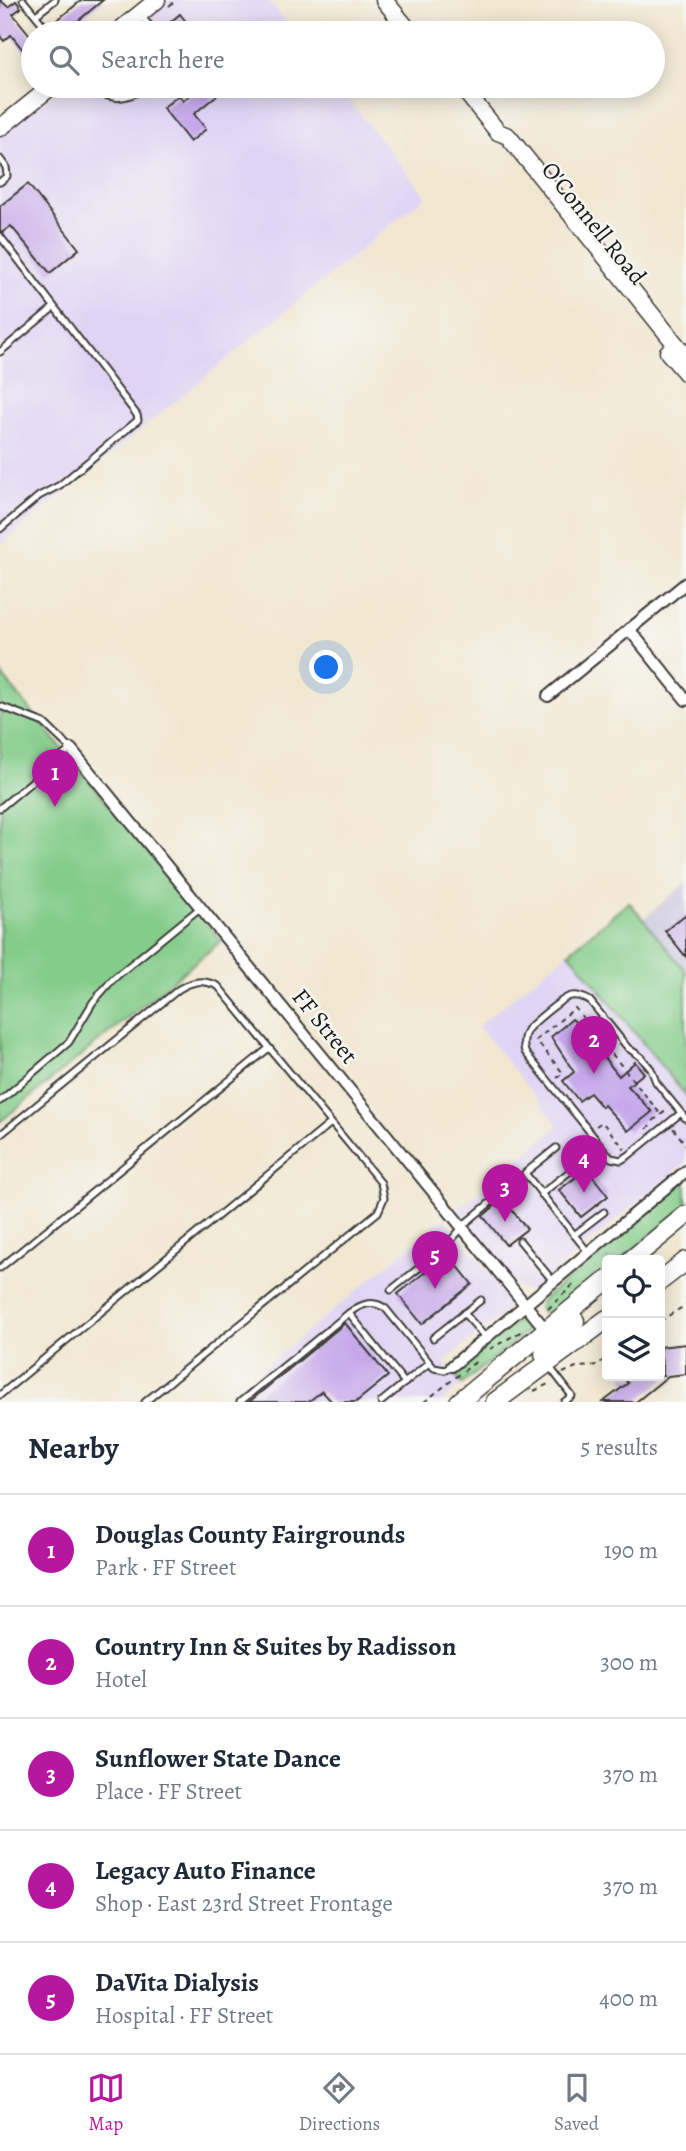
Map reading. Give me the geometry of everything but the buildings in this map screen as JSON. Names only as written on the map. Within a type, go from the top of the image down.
[{"type":"main road","points":[[637,1255],[679,1221]]},
{"type":"main road","points":[[652,1255],[679,1221]]},
{"type":"main road","points":[[665,1276],[686,1261]]},
{"type":"main road","points":[[459,1402],[545,1321],[602,1283]]},
{"type":"main road","points":[[547,1363],[544,1354],[547,1346],[602,1298]]},
{"type":"main road","points":[[495,1402],[602,1323]]},
{"type":"street","points":[[131,21],[157,0]]},
{"type":"street","points":[[384,0],[401,21]]},
{"type":"street","points":[[398,0],[415,21]]},
{"type":"street","points":[[0,128],[37,98]]},
{"type":"street","name":"O'Connell Road","points":[[471,98],[498,132],[508,136],[686,357]]},
{"type":"street","name":"O'Connell Road","points":[[498,132],[499,143],[686,373]]},
{"type":"street","points":[[548,696],[686,583]]},
{"type":"street","points":[[629,629],[686,700]]},
{"type":"street","name":"FF Street","points":[[71,749],[525,1305],[545,1321]]},
{"type":"street","points":[[452,1366],[686,1171]]},
{"type":"lane","points":[[23,0],[41,21]]},
{"type":"lane","points":[[36,15],[55,0]]},
{"type":"lane","points":[[140,14],[146,21]]},
{"type":"lane","points":[[0,159],[6,167],[7,176],[0,182]]},
{"type":"lane","points":[[0,236],[138,420],[60,485],[39,496],[0,529]]},
{"type":"lane","points":[[0,352],[53,308]]},
{"type":"lane","points":[[0,705],[44,723],[71,749],[0,808]]},
{"type":"lane","points":[[0,1101],[69,1042],[93,1002],[113,979],[201,907]]},
{"type":"lane","points":[[0,1135],[178,989],[192,982],[202,981],[218,986],[381,1183],[384,1198],[378,1212],[145,1402]]},
{"type":"lane","points":[[681,1113],[628,1156],[621,1160],[611,1158],[525,1052],[524,1038],[528,1030],[567,998],[584,997],[628,1048],[641,1057],[651,1069],[656,1082],[686,1119]]},
{"type":"lane","points":[[0,1268],[269,1048]]},
{"type":"lane","points":[[0,1395],[331,1123]]},
{"type":"lane","points":[[556,1148],[525,1173],[588,1252]]},
{"type":"lane","points":[[541,1194],[569,1172]]},
{"type":"lane","points":[[391,1290],[443,1249],[498,1196]]},
{"type":"lane","points":[[575,1236],[604,1212]]},
{"type":"lane","points":[[520,1241],[553,1281]]},
{"type":"lane","points":[[433,1338],[481,1300]]},
{"type":"lane","points":[[240,1402],[349,1313],[370,1303],[381,1306],[438,1370],[452,1366]]},
{"type":"lane","points":[[349,1313],[405,1383]]},
{"type":"lane","points":[[464,1313],[485,1338]]},
{"type":"lane","points":[[381,1402],[429,1363]]},
{"type":"lane","points":[[547,1363],[572,1395],[564,1402]]},
{"type":"path","points":[[556,1079],[563,1073],[536,1040],[575,1008],[661,1114]]},
{"type":"path","points":[[645,1132],[653,1121],[674,1104]]},
{"type":"path","points":[[595,1127],[602,1122],[625,1149]]},
{"type":"path","points":[[545,1321],[573,1285]]},
{"type":"path","points":[[665,1318],[686,1305]]},
{"type":"path","points":[[486,1352],[527,1326]]},
{"type":"path","points":[[424,1402],[479,1359]]},
{"type":"shaded area","points":[[167,0],[268,0],[285,21],[142,21]]},
{"type":"shaded area","points":[[47,98],[347,98],[426,196],[0,545],[0,136]]},
{"type":"shaded area","points":[[686,883],[686,971],[643,919]]},
{"type":"shaded area","points":[[569,952],[686,1096],[686,1162],[532,1290],[524,1290],[517,1287],[455,1211],[559,1126],[478,1026]]},
{"type":"shaded area","points":[[445,1218],[508,1295],[509,1304],[506,1311],[444,1362],[462,1384],[441,1402],[222,1402]]},
{"type":"green space","points":[[0,673],[221,941],[0,1122]]},
{"type":"green space","points":[[629,902],[686,971],[686,1096],[569,952]]},
{"type":"green space","points":[[686,1180],[686,1206],[627,1255],[602,1255],[602,1275],[555,1311],[548,1314],[541,1312],[541,1301]]},
{"type":"green space","points":[[519,1320],[527,1324],[526,1332],[462,1384],[453,1373]]},
{"type":"place","name":"Douglas County Fairgrounds","points":[[55,807]]},
{"type":"place","name":"Country Inn & Suites by Radisson","points":[[594,1074]]},
{"type":"place","name":"Legacy Auto Finance","points":[[584,1193]]},
{"type":"place","name":"Sunflower State Dance","points":[[505,1222]]},
{"type":"place","name":"DaVita Dialysis","points":[[435,1289]]}]
